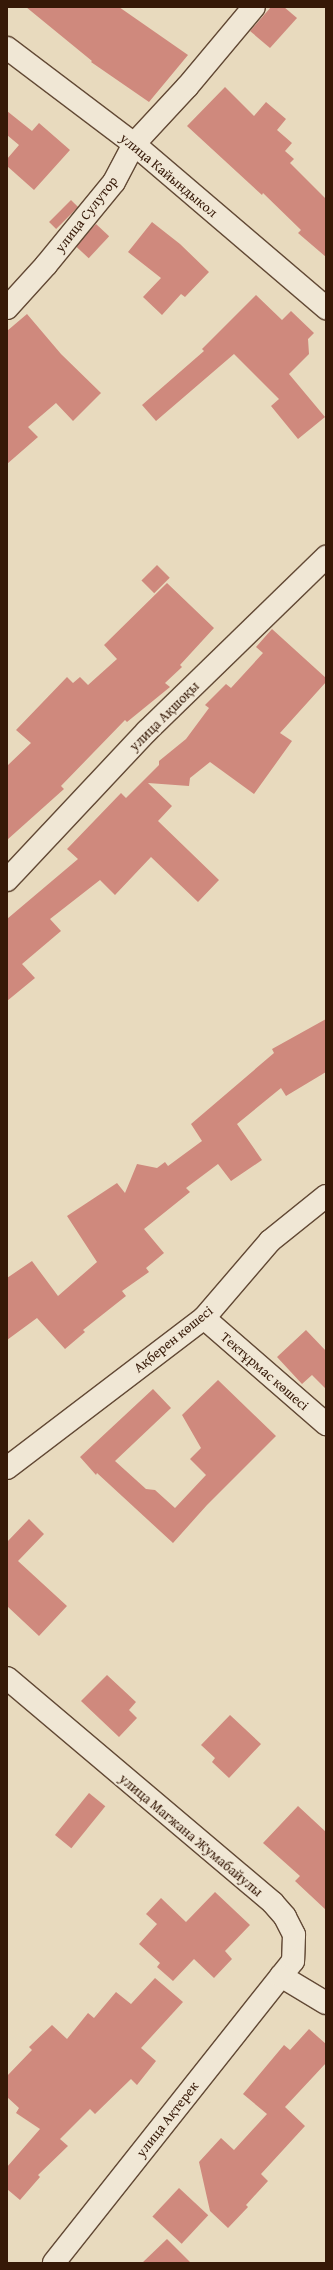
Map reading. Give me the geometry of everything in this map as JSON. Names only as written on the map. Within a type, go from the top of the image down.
[{"type":"street","name":"улица Сулутор","points":[[7,308],[46,265],[114,182],[134,144],[187,87],[254,7]]},
{"type":"street","name":"улица Кайындыкол","points":[[7,48],[134,144],[326,308]]},
{"type":"street","name":"улица Ақшоқы","points":[[7,880],[153,726],[326,557]]},
{"type":"street","name":"Ақберен көшесі","points":[[7,1468],[204,1318],[270,1240],[326,1196]]},
{"type":"street","name":"Тектұрмас көшесі","points":[[204,1318],[326,1424]]},
{"type":"street","name":"улица Магжана Жумабайулы","points":[[7,1678],[273,1904],[285,1917],[294,1935],[293,1961],[281,1976]]},
{"type":"street","points":[[281,1976],[326,2003]]},
{"type":"street","name":"улица Ақтерек","points":[[54,2263],[281,1976]]},
{"type":"building","points":[[26,7],[119,7],[188,55],[149,102],[91,62],[92,61]]},
{"type":"building","points":[[271,7],[284,7],[297,18],[270,48],[250,31]]},
{"type":"building","points":[[225,87],[254,116],[266,102],[286,119],[277,130],[292,143],[285,151],[294,159],[290,163],[326,199],[326,257],[298,233],[301,230],[263,193],[262,195],[187,126]]},
{"type":"building","points":[[7,111],[32,131],[39,123],[70,150],[34,190],[7,166],[7,159],[19,145],[7,135]]},
{"type":"building","points":[[71,200],[78,207],[56,229],[49,222]]},
{"type":"building","points":[[152,222],[180,244],[209,272],[185,297],[181,294],[162,315],[143,297],[161,278],[128,252]]},
{"type":"building","points":[[96,224],[109,236],[89,258],[76,246]]},
{"type":"building","points":[[256,295],[282,320],[291,311],[314,333],[308,339],[309,354],[289,374],[325,417],[298,439],[271,406],[279,399],[234,354],[156,421],[142,405],[204,351],[202,349]]},
{"type":"building","points":[[27,314],[61,354],[101,393],[73,421],[56,403],[28,427],[38,437],[7,464],[7,331]]},
{"type":"building","points":[[157,565],[170,578],[154,593],[141,581]]},
{"type":"building","points":[[167,583],[214,628],[180,665],[182,667],[165,683],[170,687],[127,722],[125,720],[61,786],[64,789],[7,840],[7,766],[31,743],[16,730],[67,677],[73,683],[80,677],[88,685],[117,659],[104,645]]},
{"type":"building","points":[[272,629],[326,678],[326,682],[280,733],[292,741],[254,794],[210,762],[190,778],[189,786],[148,783],[172,806],[158,821],[219,880],[198,902],[151,857],[115,895],[100,880],[50,919],[61,931],[22,964],[35,978],[7,1001],[7,919],[78,859],[67,849],[121,793],[126,798],[159,765],[159,761],[186,739],[209,708],[205,705],[226,684],[231,688],[263,653],[256,647]]},
{"type":"building","points":[[326,1019],[326,1072],[286,1096],[281,1088],[237,1124],[262,1160],[231,1181],[218,1164],[186,1188],[190,1192],[144,1229],[164,1253],[146,1268],[149,1272],[122,1291],[126,1296],[83,1330],[85,1332],[65,1349],[37,1318],[7,1340],[7,1278],[32,1261],[58,1296],[97,1262],[67,1216],[117,1183],[125,1193],[137,1164],[157,1168],[165,1162],[168,1166],[202,1141],[191,1124],[274,1053],[272,1049]]},
{"type":"building","points":[[306,1330],[326,1351],[326,1389],[312,1375],[302,1384],[277,1357]]},
{"type":"building","points":[[218,1380],[276,1436],[207,1505],[173,1543],[97,1473],[96,1475],[80,1457],[153,1389],[171,1408],[115,1461],[146,1489],[155,1490],[175,1508],[206,1475],[190,1459],[201,1448],[182,1415]]},
{"type":"building","points":[[29,1519],[44,1534],[18,1561],[67,1606],[39,1636],[7,1606],[7,1542]]},
{"type":"building","points":[[107,1675],[136,1702],[129,1710],[137,1718],[119,1737],[81,1701]]},
{"type":"building","points":[[230,1715],[261,1744],[229,1778],[212,1762],[215,1758],[201,1745]]},
{"type":"building","points":[[89,1793],[105,1806],[71,1848],[55,1835]]},
{"type":"building","points":[[298,1806],[326,1832],[326,1910],[295,1881],[300,1876],[263,1843]]},
{"type":"building","points":[[215,1892],[250,1925],[225,1951],[232,1959],[214,1978],[194,1959],[173,1981],[157,1967],[160,1963],[139,1944],[157,1924],[146,1914],[161,1898],[186,1922]]},
{"type":"building","points":[[155,1978],[183,2002],[141,2048],[156,2061],[137,2085],[131,2079],[95,2114],[90,2109],[60,2139],[68,2146],[38,2175],[40,2177],[20,2200],[7,2189],[7,2167],[40,2129],[16,2113],[19,2108],[7,2097],[7,2076],[32,2050],[29,2047],[52,2025],[67,2039],[88,2013],[94,2018],[116,1992],[131,2004]]},
{"type":"building","points":[[309,2029],[326,2044],[326,2063],[285,2107],[305,2126],[261,2174],[268,2181],[246,2205],[248,2207],[228,2228],[210,2211],[199,2162],[221,2138],[234,2150],[267,2114],[243,2094],[284,2045],[290,2050]]},
{"type":"building","points":[[179,2188],[208,2215],[182,2244],[152,2217]]},
{"type":"building","points":[[167,2239],[191,2263],[142,2263]]}]
